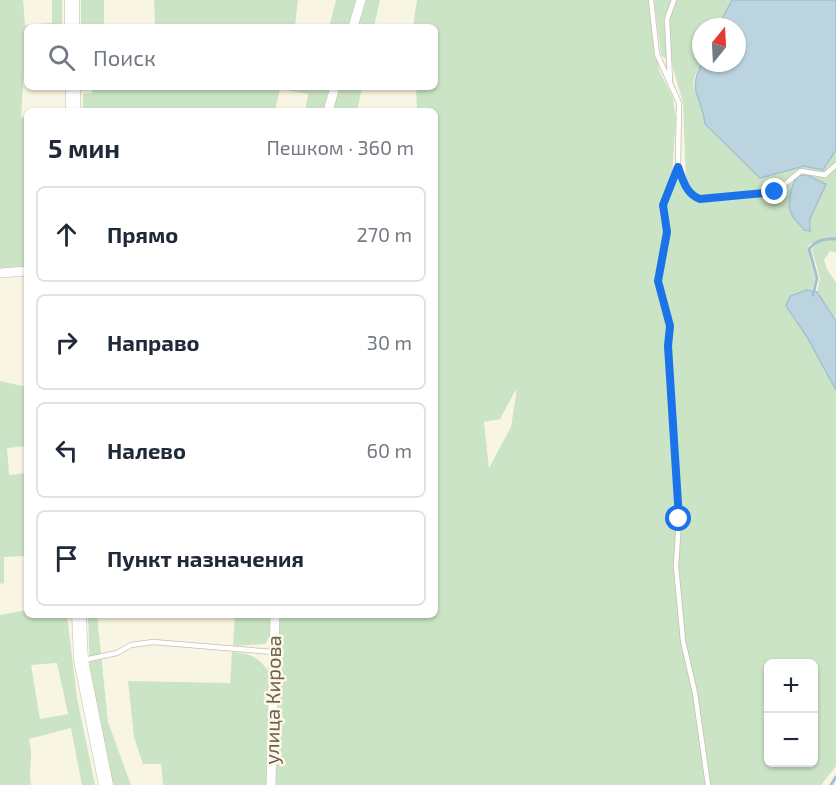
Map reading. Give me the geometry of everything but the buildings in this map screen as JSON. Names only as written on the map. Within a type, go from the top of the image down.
[{"type":"main road","points":[[72,0],[72,24]]},
{"type":"main road","points":[[73,90],[73,108]]},
{"type":"main road","points":[[79,618],[81,660],[106,785]]},
{"type":"street","points":[[354,24],[361,0]]},
{"type":"street","points":[[329,108],[334,90]]},
{"type":"street","points":[[0,273],[24,271]]},
{"type":"street","name":"улица Кирова","points":[[271,785],[275,618]]},
{"type":"lane","points":[[651,0],[657,54],[679,103],[678,167],[663,205],[667,232],[658,281],[670,326],[668,346],[679,519],[676,566],[683,641],[695,693],[708,785]]},
{"type":"lane","points":[[670,86],[667,19],[674,0]]},
{"type":"lane","points":[[678,167],[685,185],[694,197],[700,199],[775,192],[801,171],[825,175],[836,165]]},
{"type":"lane","points":[[81,660],[117,653],[131,645],[153,642],[274,652]]},
{"type":"green space","points":[[0,0],[23,0],[25,24],[21,117],[24,118],[24,268],[0,271]]},
{"type":"green space","points":[[52,0],[62,0],[62,24],[38,24],[52,23]]},
{"type":"green space","points":[[81,0],[104,0],[104,24],[81,24]]},
{"type":"green space","points":[[154,0],[298,0],[295,24],[155,24]]},
{"type":"green space","points":[[336,0],[357,0],[351,24],[330,24]]},
{"type":"green space","points":[[364,0],[380,0],[375,24],[357,24]]},
{"type":"green space","points":[[417,0],[649,0],[659,70],[673,98],[676,119],[672,176],[660,206],[665,232],[668,227],[666,206],[678,173],[683,187],[696,201],[777,194],[776,190],[701,197],[695,195],[686,182],[683,103],[672,64],[669,22],[676,0],[732,0],[723,18],[692,18],[692,72],[697,72],[693,85],[703,108],[705,124],[760,178],[804,166],[823,170],[836,150],[836,253],[830,251],[824,260],[836,283],[836,321],[817,292],[820,278],[812,250],[814,245],[811,243],[807,248],[815,278],[812,291],[807,290],[791,315],[807,337],[836,390],[836,766],[821,785],[274,785],[279,618],[438,618],[438,108],[417,108],[416,90],[438,90],[438,24],[413,24]],"holes":[[[826,184],[810,219],[811,227],[804,230],[791,214]],[[517,388],[511,427],[489,468],[484,422],[500,419]]]},
{"type":"green space","points":[[654,0],[672,0],[664,18],[667,60],[661,55]]},
{"type":"green space","points":[[92,90],[280,90],[276,108],[83,108],[83,94],[92,93]]},
{"type":"green space","points":[[286,90],[332,90],[326,108],[306,108],[308,94]]},
{"type":"green space","points":[[338,90],[361,90],[358,108],[333,108]]},
{"type":"green space","points":[[0,381],[24,386],[24,446],[7,448],[9,475],[24,473],[24,556],[4,557],[4,583],[0,584]]},
{"type":"green space","points":[[24,611],[24,618],[67,618],[77,698],[95,785],[82,785],[71,728],[29,739],[31,785],[0,785],[0,615]],"holes":[[[57,663],[68,714],[40,719],[31,665]]]},
{"type":"green space","points":[[88,618],[97,618],[108,722],[131,785],[113,785],[90,674]]},
{"type":"green space","points":[[235,618],[272,618],[271,635],[265,644],[233,646]]},
{"type":"green space","points":[[232,652],[244,653],[253,657],[269,672],[269,785],[163,785],[161,764],[143,764],[134,737],[128,681],[230,683]]},
{"type":"water","points":[[732,0],[836,0],[836,150],[823,170],[804,166],[760,178],[705,124],[695,87],[698,72],[746,72],[746,18],[723,18]]},
{"type":"water","points":[[807,175],[826,184],[810,219],[810,231],[804,230],[794,219],[789,206],[795,180],[798,176]]},
{"type":"water","points":[[807,290],[817,292],[836,321],[836,390],[807,337],[786,306],[790,296]]},
{"type":"waterway","points":[[813,295],[817,278],[809,249],[821,240],[836,239]]},
{"type":"waterway","points":[[831,785],[836,777]]},
{"type":"route","points":[[679,519],[675,435],[670,399],[672,380],[668,346],[670,326],[658,281],[667,232],[663,205],[678,167],[690,193],[700,199],[775,192]]}]
